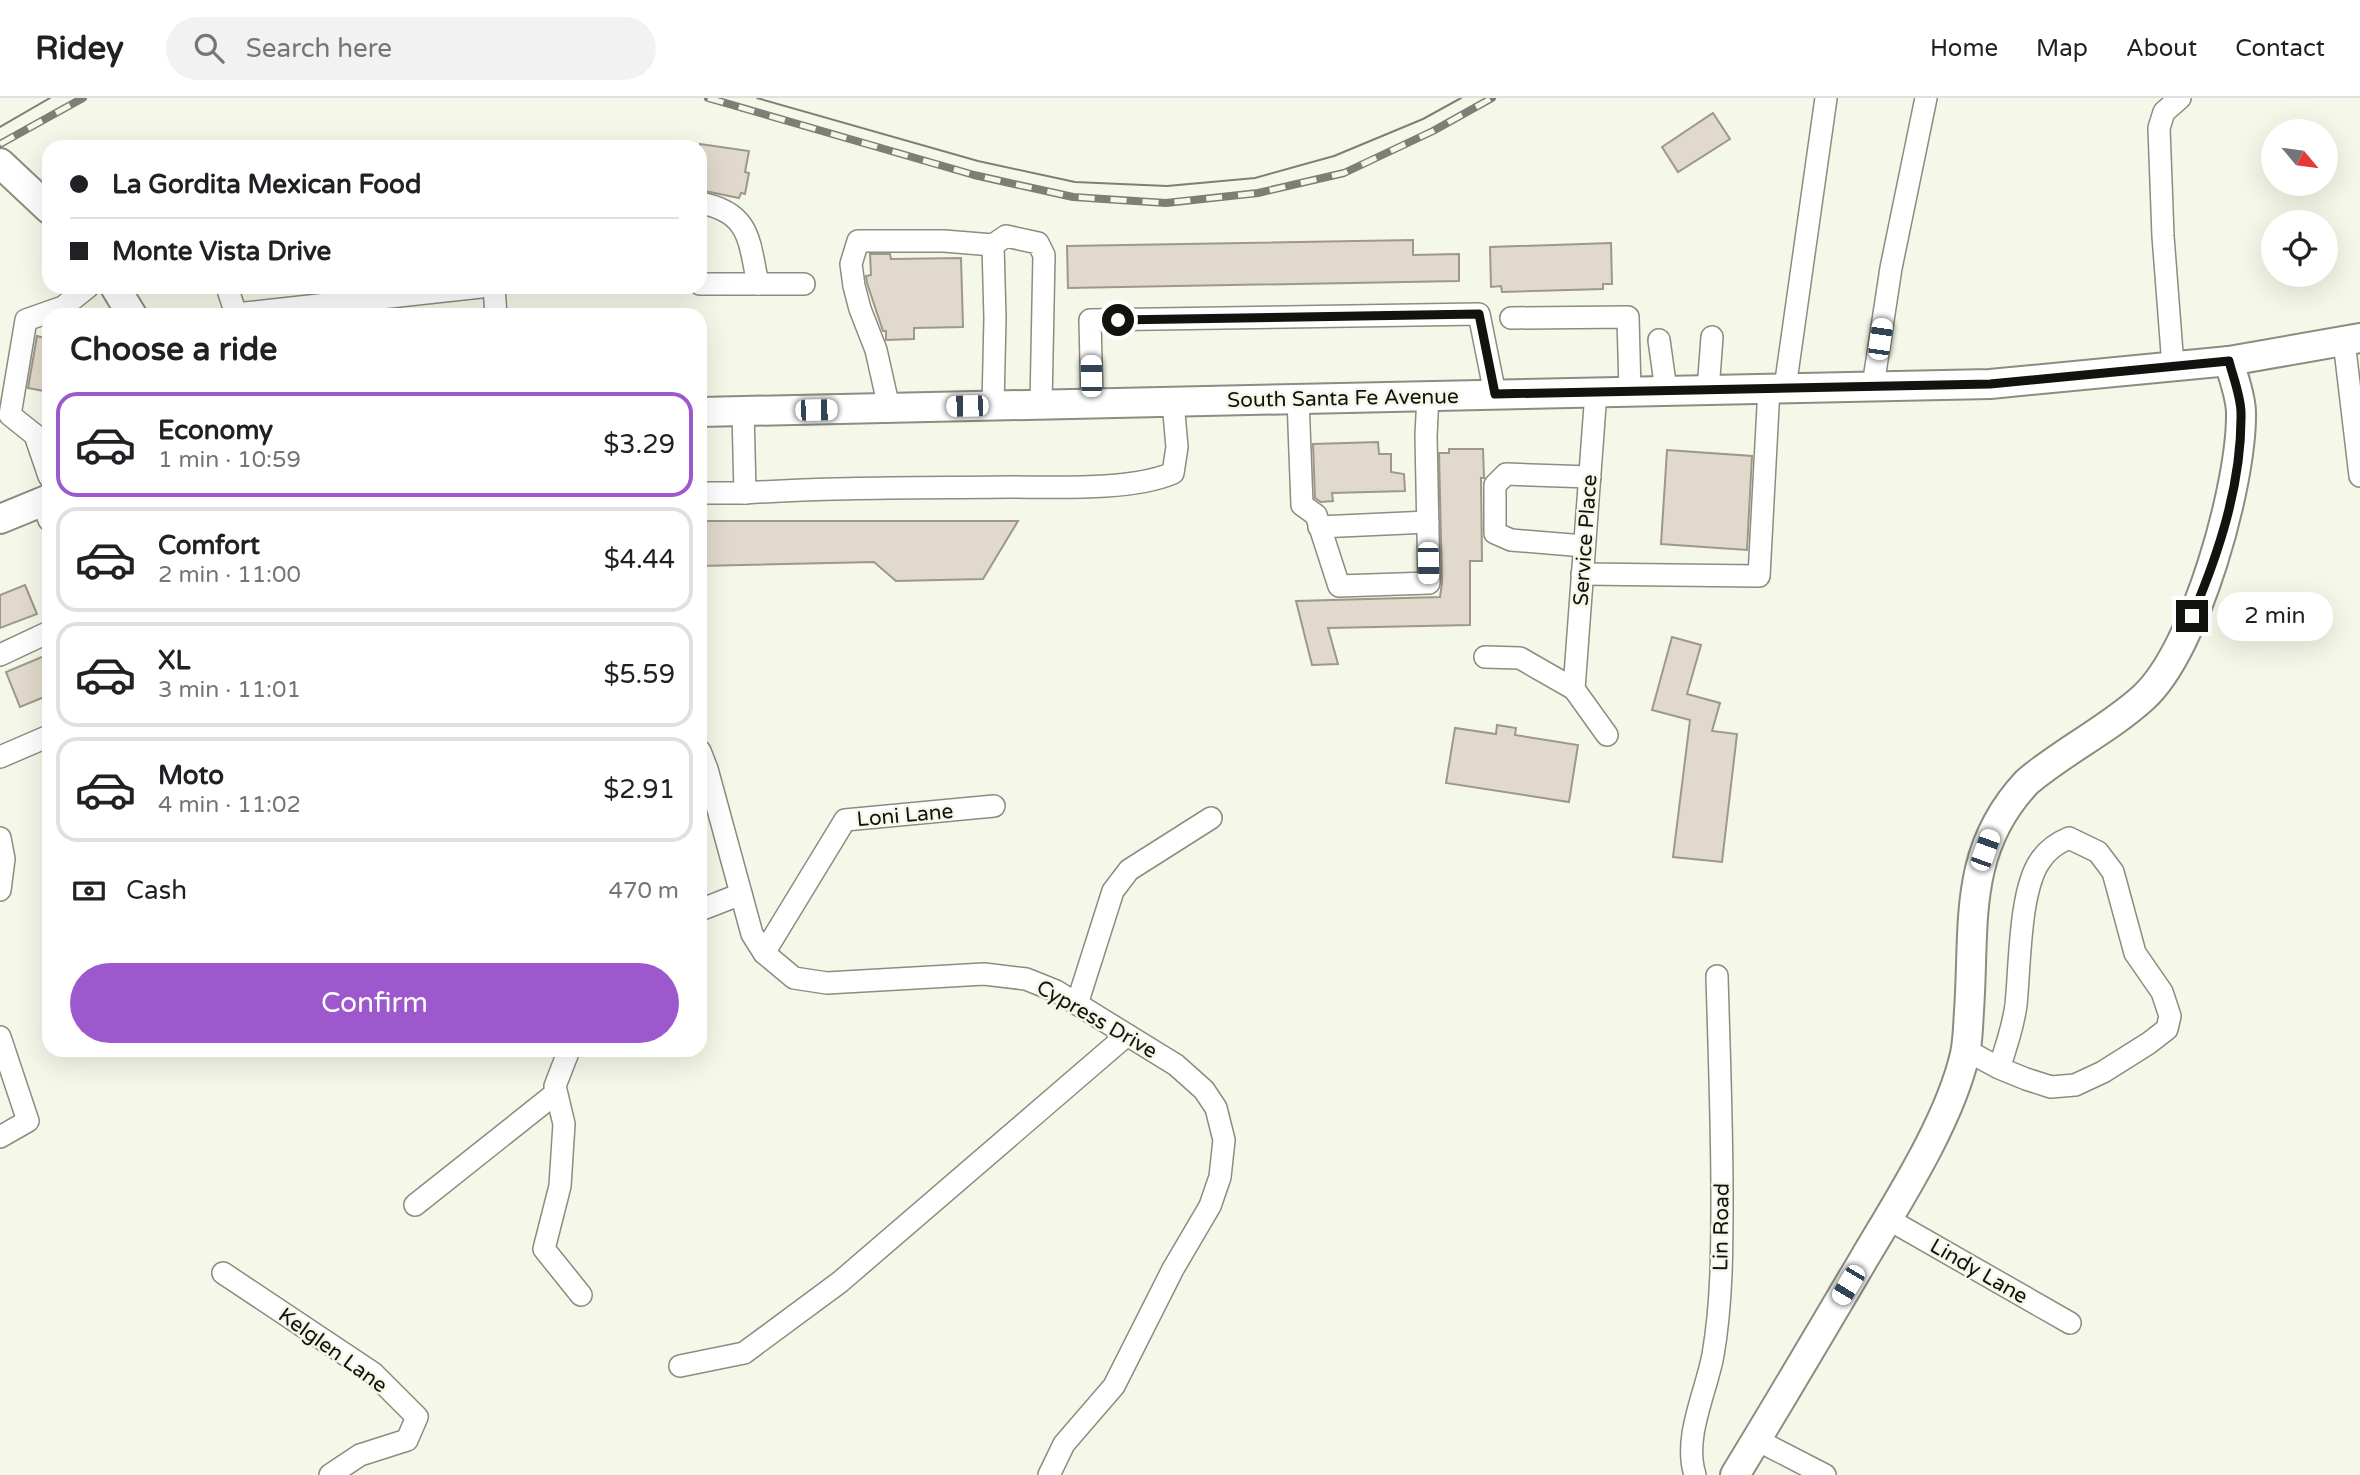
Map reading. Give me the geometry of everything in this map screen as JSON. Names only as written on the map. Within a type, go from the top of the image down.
[{"type":"main road","points":[[0,163],[42,202]]},
{"type":"main road","name":"South Santa Fe Avenue","points":[[707,412],[1990,384],[2229,361],[2352,340]]},
{"type":"main road","points":[[1735,1475],[1888,1219],[1936,1130],[1958,1082],[1966,1050],[1972,911],[1978,870],[1993,831],[2013,797],[2041,770],[2145,696],[2167,666],[2185,633],[2212,564],[2233,492],[2241,411],[2229,361]]},
{"type":"main road","points":[[0,519],[42,502]]},
{"type":"street","points":[[1582,574],[1759,576],[1777,388],[1826,98]]},
{"type":"street","points":[[1873,386],[1891,268],[1926,98]]},
{"type":"street","points":[[2172,366],[2159,128],[2164,112],[2180,98]]},
{"type":"street","points":[[707,204],[735,218],[746,229],[758,284]]},
{"type":"street","points":[[889,408],[876,350],[853,286],[851,264],[858,241],[944,241],[993,245],[1006,236],[1038,243],[1044,255],[1041,404]]},
{"type":"street","points":[[993,245],[993,405]]},
{"type":"street","points":[[707,284],[804,284]]},
{"type":"street","points":[[60,308],[79,294]]},
{"type":"street","points":[[290,308],[417,294]]},
{"type":"street","points":[[42,314],[26,320],[10,415],[35,435],[42,469]]},
{"type":"street","points":[[1092,403],[1090,320],[1479,314],[1495,394]]},
{"type":"street","points":[[1511,318],[1628,317],[1630,391]]},
{"type":"street","points":[[1708,390],[1712,337]]},
{"type":"street","points":[[1659,340],[1666,390]]},
{"type":"street","points":[[2352,340],[2360,476]]},
{"type":"street","name":"Service Place","points":[[1574,689],[1596,392]]},
{"type":"street","points":[[1298,399],[1302,505],[1316,515],[1339,586],[1429,583],[1428,395]]},
{"type":"street","points":[[707,493],[813,489],[1075,487],[1156,480],[1173,473],[1177,447],[1173,401]]},
{"type":"street","points":[[743,411],[745,493]]},
{"type":"street","points":[[1584,546],[1511,540],[1496,533],[1496,485],[1506,474],[1590,477]]},
{"type":"street","points":[[1319,527],[1428,522]]},
{"type":"street","points":[[0,655],[42,635]]},
{"type":"street","points":[[1485,657],[1520,658],[1574,689],[1607,735]]},
{"type":"street","points":[[0,757],[42,739]]},
{"type":"street","name":"Cypress Drive","points":[[707,769],[752,934],[764,953],[794,978],[827,983],[984,974],[1026,979],[1056,990],[1176,1065],[1204,1090],[1216,1108],[1224,1140],[1220,1177],[1210,1206],[1174,1269],[1114,1387],[1064,1444],[1049,1475]]},
{"type":"street","name":"Loni Lane","points":[[764,953],[845,821],[993,806]]},
{"type":"street","points":[[1077,1003],[1113,891],[1129,870],[1211,818]]},
{"type":"street","points":[[0,838],[4,859],[0,890]]},
{"type":"street","points":[[1966,1050],[1999,1068],[2051,1087],[2075,1085],[2103,1072],[2149,1043],[2167,1028],[2170,1016],[2162,992],[2135,953],[2113,872],[2098,852],[2069,838],[2055,844],[2040,859],[2031,876],[2020,944],[2015,1007],[1999,1068]]},
{"type":"street","points":[[707,907],[741,894]]},
{"type":"street","name":"Lin Road","points":[[1695,1475],[1691,1463],[1694,1433],[1714,1351],[1721,1272],[1722,1148],[1717,976]]},
{"type":"street","points":[[680,1366],[744,1353],[840,1282],[1127,1035]]},
{"type":"street","points":[[0,1037],[28,1121],[0,1137]]},
{"type":"street","points":[[566,1057],[555,1086],[564,1124],[560,1186],[544,1249],[582,1295]]},
{"type":"street","points":[[415,1205],[556,1093]]},
{"type":"street","name":"Lindy Lane","points":[[1888,1219],[2070,1323]]},
{"type":"street","name":"Kelglen Lane","points":[[223,1273],[373,1373],[417,1417],[407,1440],[360,1455],[330,1475]]},
{"type":"street","points":[[1757,1440],[1825,1475]]},
{"type":"building","points":[[1713,113],[1730,139],[1678,172],[1662,147]]},
{"type":"building","points":[[707,145],[749,151],[745,194],[741,193],[739,198],[707,191]]},
{"type":"building","points":[[1413,240],[1413,255],[1459,254],[1459,281],[1068,288],[1067,246]]},
{"type":"building","points":[[1611,243],[1612,284],[1603,284],[1603,289],[1502,292],[1501,286],[1491,287],[1490,247]]},
{"type":"building","points":[[870,254],[890,254],[891,259],[961,258],[963,327],[914,328],[914,339],[886,340],[886,331],[883,331],[867,283],[866,276],[871,275]]},
{"type":"building","points":[[37,336],[42,337],[42,391],[28,388]]},
{"type":"building","points":[[1378,442],[1379,454],[1391,454],[1391,472],[1404,474],[1405,491],[1332,493],[1333,501],[1321,502],[1315,498],[1313,444]]},
{"type":"building","points":[[1449,449],[1483,449],[1482,561],[1470,561],[1470,625],[1328,628],[1338,664],[1312,665],[1296,601],[1440,597],[1439,453],[1449,453]]},
{"type":"building","points":[[1667,450],[1752,456],[1747,550],[1661,544]]},
{"type":"building","points":[[707,521],[1018,521],[983,579],[896,581],[874,562],[707,566]]},
{"type":"building","points":[[25,585],[37,614],[0,628],[0,595]]},
{"type":"building","points":[[1672,637],[1701,645],[1687,694],[1720,703],[1712,731],[1737,734],[1722,862],[1673,857],[1690,720],[1652,710]]},
{"type":"building","points":[[42,657],[42,698],[20,707],[6,672]]},
{"type":"building","points":[[1497,725],[1516,728],[1515,735],[1578,745],[1569,802],[1446,783],[1455,728],[1496,734]]},
{"type":"tram line","points":[[0,127],[50,98]]},
{"type":"tram line","points":[[757,98],[978,161],[1075,182],[1167,186],[1255,178],[1334,156],[1423,119],[1461,98]]},
{"type":"railway","points":[[0,144],[83,98]]},
{"type":"railway","points":[[708,98],[974,175],[1073,197],[1166,203],[1258,193],[1344,173],[1433,131],[1492,98]]},
{"type":"route","points":[[1118,320],[1479,314],[1495,394],[1990,384],[2229,361],[2241,411],[2233,492],[2212,564],[2192,616]]}]
